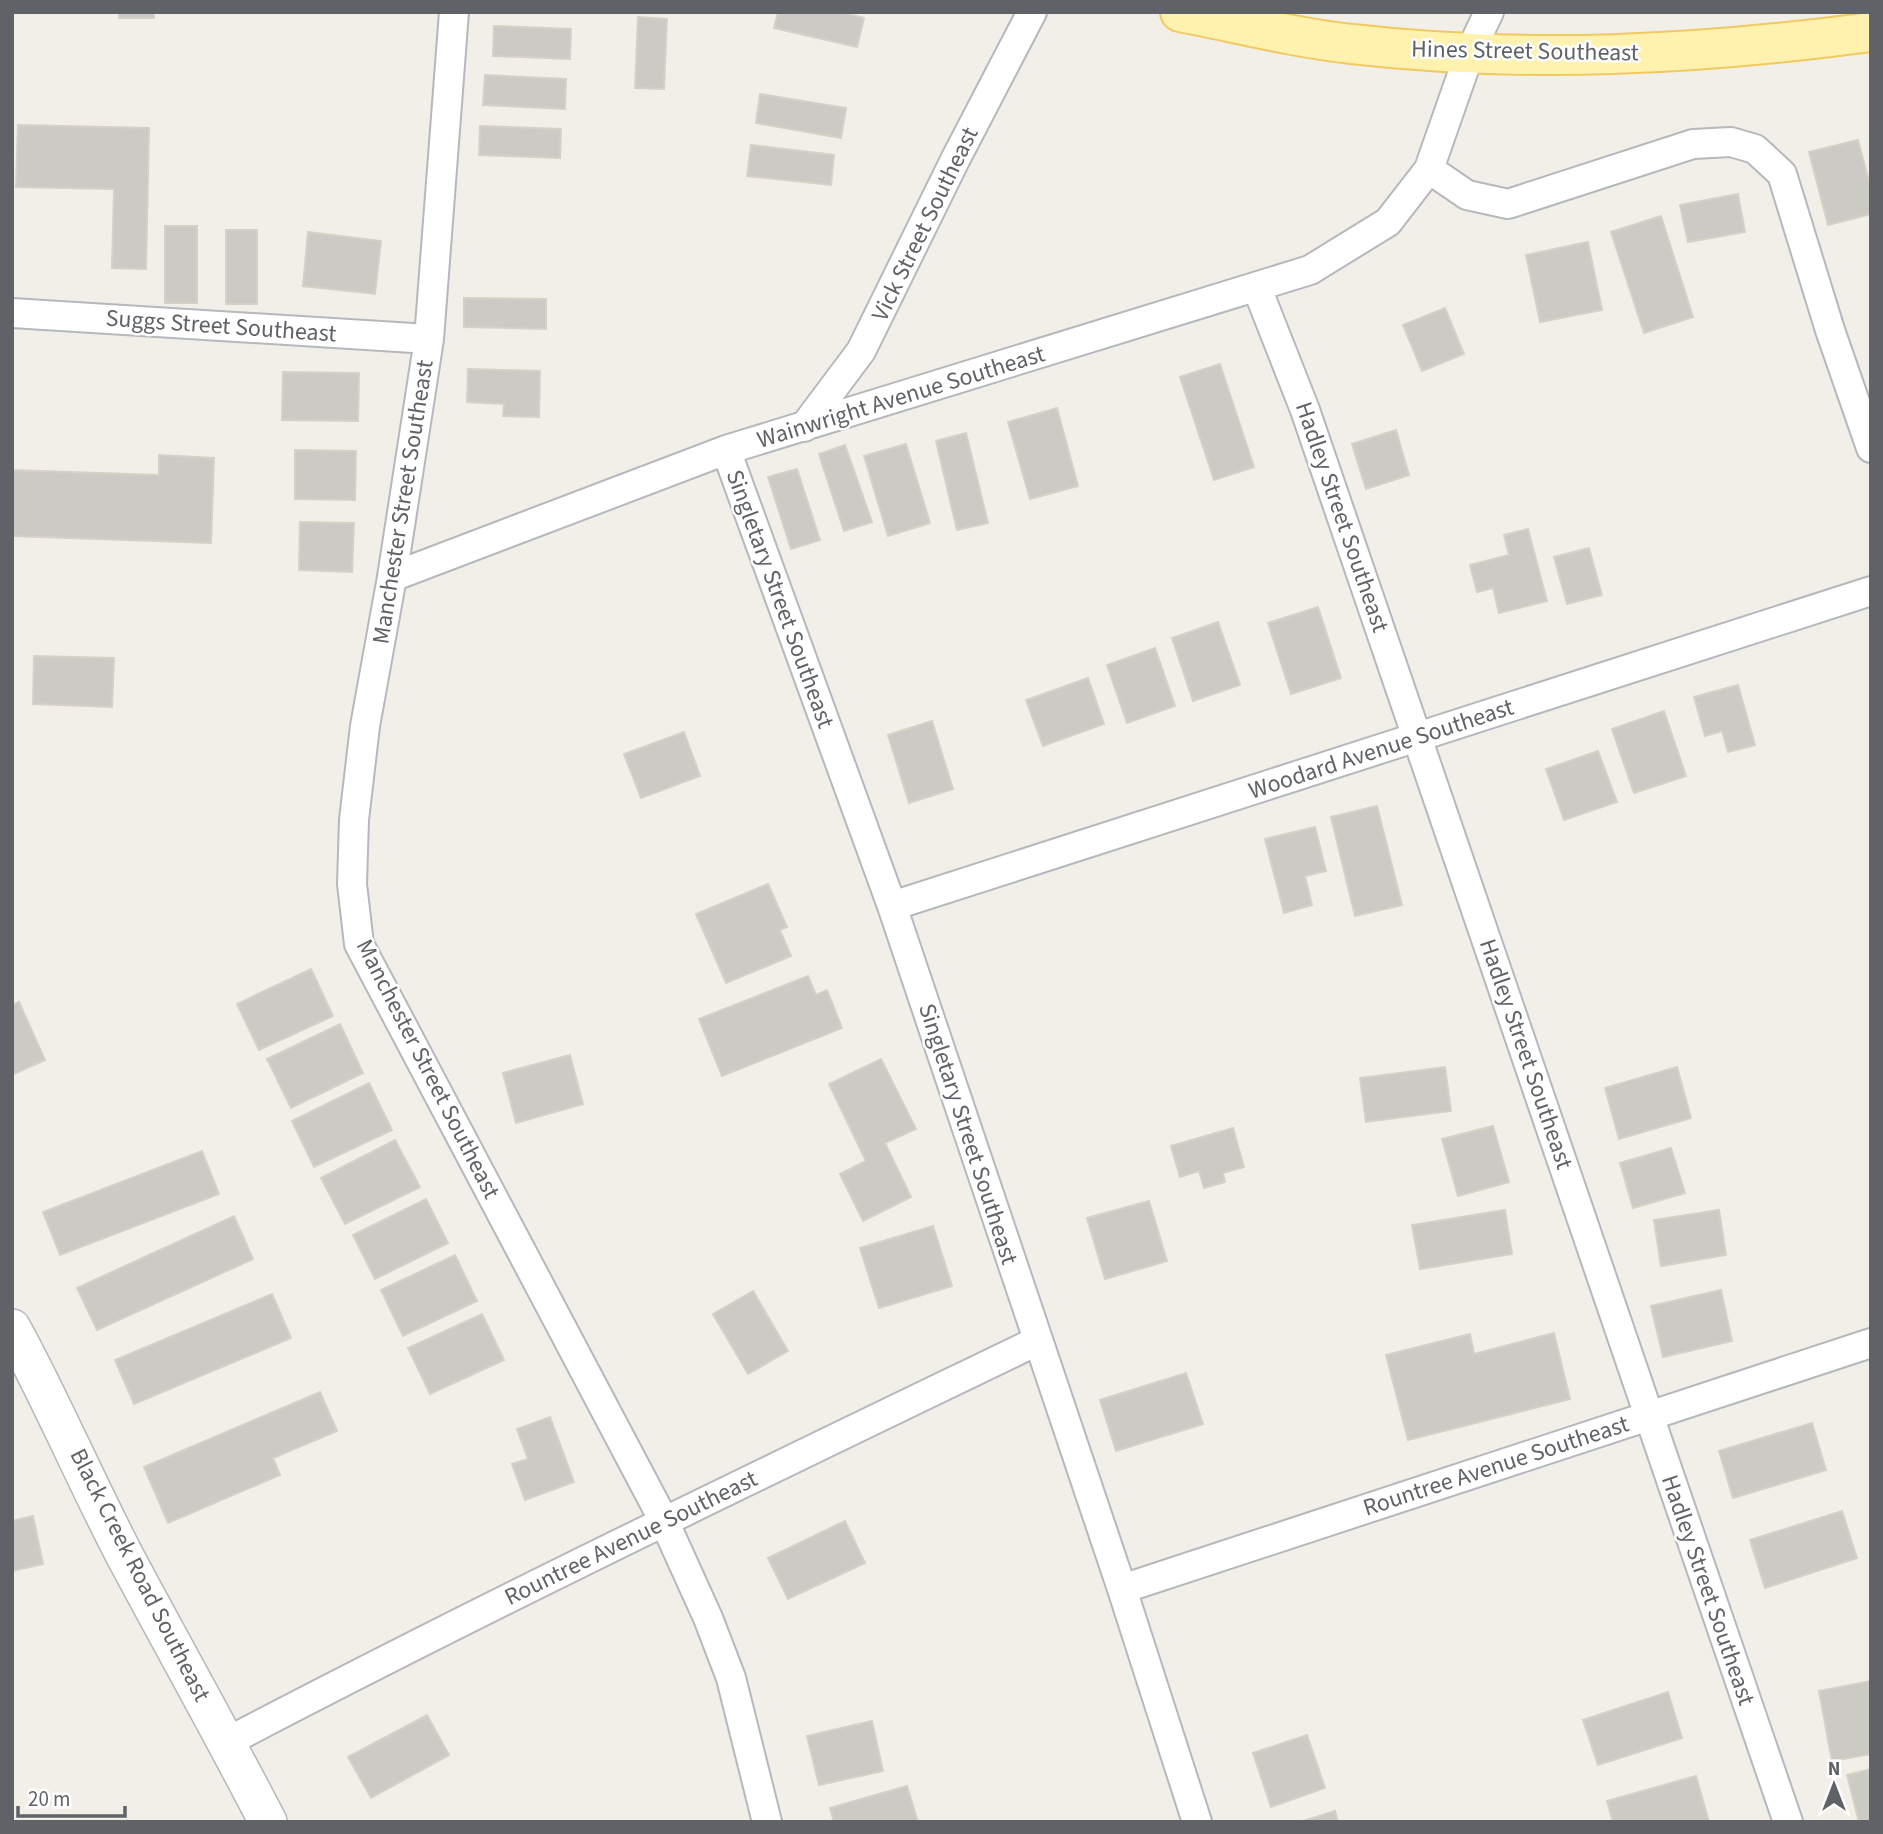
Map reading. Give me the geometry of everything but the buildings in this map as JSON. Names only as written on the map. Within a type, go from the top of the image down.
[{"type":"main road","name":"Hines Street Southeast","points":[[1180,12],[1351,44],[1470,52],[1662,54],[1871,32]]},
{"type":"street","name":"Manchester Street Southeast","points":[[454,12],[429,339],[392,577],[365,726],[354,820],[352,884],[359,943],[664,1521],[708,1618],[731,1678],[767,1822]]},
{"type":"street","name":"Vick Street Southeast","points":[[804,427],[861,351],[1032,12]]},
{"type":"street","name":"Wainwright Avenue Southeast","points":[[392,577],[726,450],[1310,270],[1388,222],[1429,169],[1470,52],[1489,12]]},
{"type":"street","points":[[1429,169],[1467,195],[1508,204],[1693,144],[1731,142],[1755,149],[1782,174],[1830,330],[1871,448]]},
{"type":"street","name":"Hadley Street Southeast","points":[[1256,288],[1305,410],[1788,1822]]},
{"type":"street","name":"Suggs Street Southeast","points":[[12,313],[429,339]]},
{"type":"street","name":"Singletary Street Southeast","points":[[726,450],[892,906],[1122,1589],[1197,1822]]},
{"type":"street","name":"Woodard Avenue Southeast","points":[[892,906],[1871,591]]},
{"type":"street","name":"Black Creek Road Southeast","points":[[12,1328],[43,1385],[125,1556],[268,1822]]},
{"type":"street","name":"Rountree Avenue Southeast","points":[[227,1742],[367,1668],[1037,1340]]},
{"type":"street","name":"Rountree Avenue Southeast","points":[[1122,1589],[1871,1343]]}]
